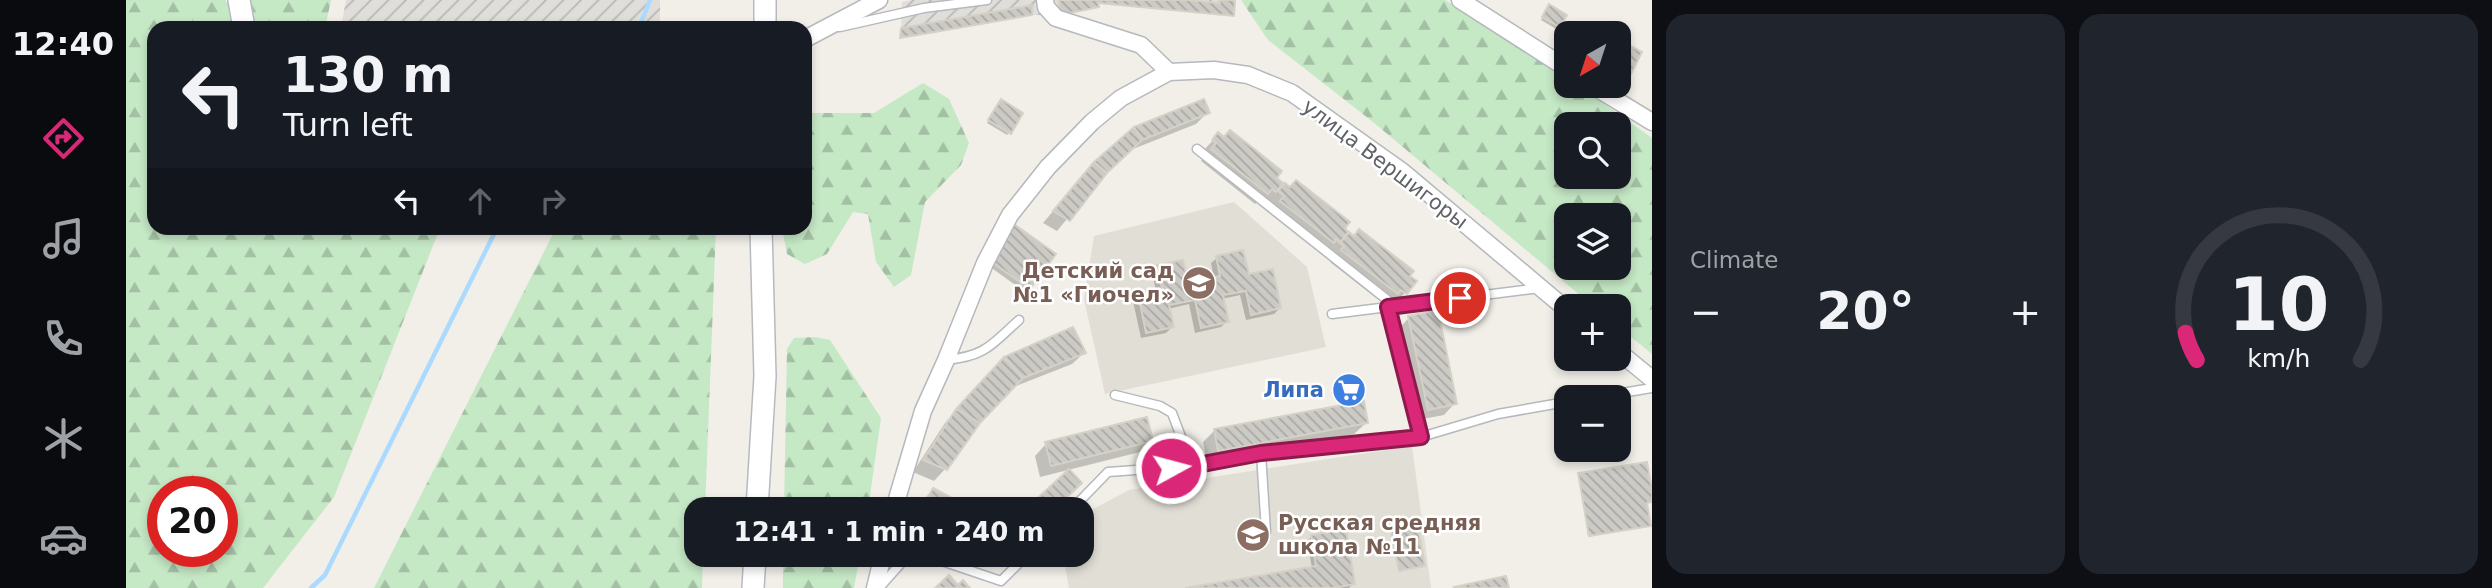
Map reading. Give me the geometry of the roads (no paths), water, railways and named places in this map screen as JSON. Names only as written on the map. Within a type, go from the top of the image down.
[{"type":"main road","points":[[239,0],[243,21]]},
{"type":"main road","points":[[765,0],[765,21]]},
{"type":"main road","points":[[758,497],[765,376],[761,235]]},
{"type":"main road","points":[[753,588],[754,567]]},
{"type":"street","points":[[812,36],[879,0]]},
{"type":"street","points":[[1045,0],[1046,7],[1056,18],[1141,44],[1170,72]]},
{"type":"street","points":[[1460,0],[1554,60]]},
{"type":"street","name":"улица Вершигоры","points":[[896,497],[923,411],[985,263],[1010,215],[1048,167],[1092,122],[1121,98],[1170,72],[1214,70],[1248,75],[1292,93],[1403,172],[1554,299]]},
{"type":"street","points":[[1613,98],[1652,122]]},
{"type":"street","points":[[1631,362],[1652,379]]},
{"type":"street","points":[[877,588],[881,567]]},
{"type":"lane","points":[[823,31],[924,8],[987,0]]},
{"type":"lane","points":[[1197,149],[1392,306],[1421,437]]},
{"type":"lane","points":[[1332,314],[1540,288]]},
{"type":"lane","points":[[946,360],[970,358],[987,349],[1019,320]]},
{"type":"lane","points":[[1631,392],[1652,388]]},
{"type":"lane","points":[[1115,395],[1160,406],[1172,414],[1192,466]]},
{"type":"lane","points":[[1084,497],[1108,472],[1192,466],[1261,453],[1421,437],[1498,414],[1554,404]]},
{"type":"lane","points":[[1261,453],[1266,531]]},
{"type":"lane","points":[[877,588],[897,567]]},
{"type":"lane","points":[[960,567],[1001,581],[1015,567]]},
{"type":"waterway","points":[[642,21],[650,0]]},
{"type":"waterway","points":[[311,588],[325,575],[494,235]]},
{"type":"place","name":"Детский сад №1 «Гиочел»","points":[[1199,283]]},
{"type":"place","name":"Липа","points":[[1349,390]]},
{"type":"place","name":"Русская средняя школа №11","points":[[1253,535]]}]
